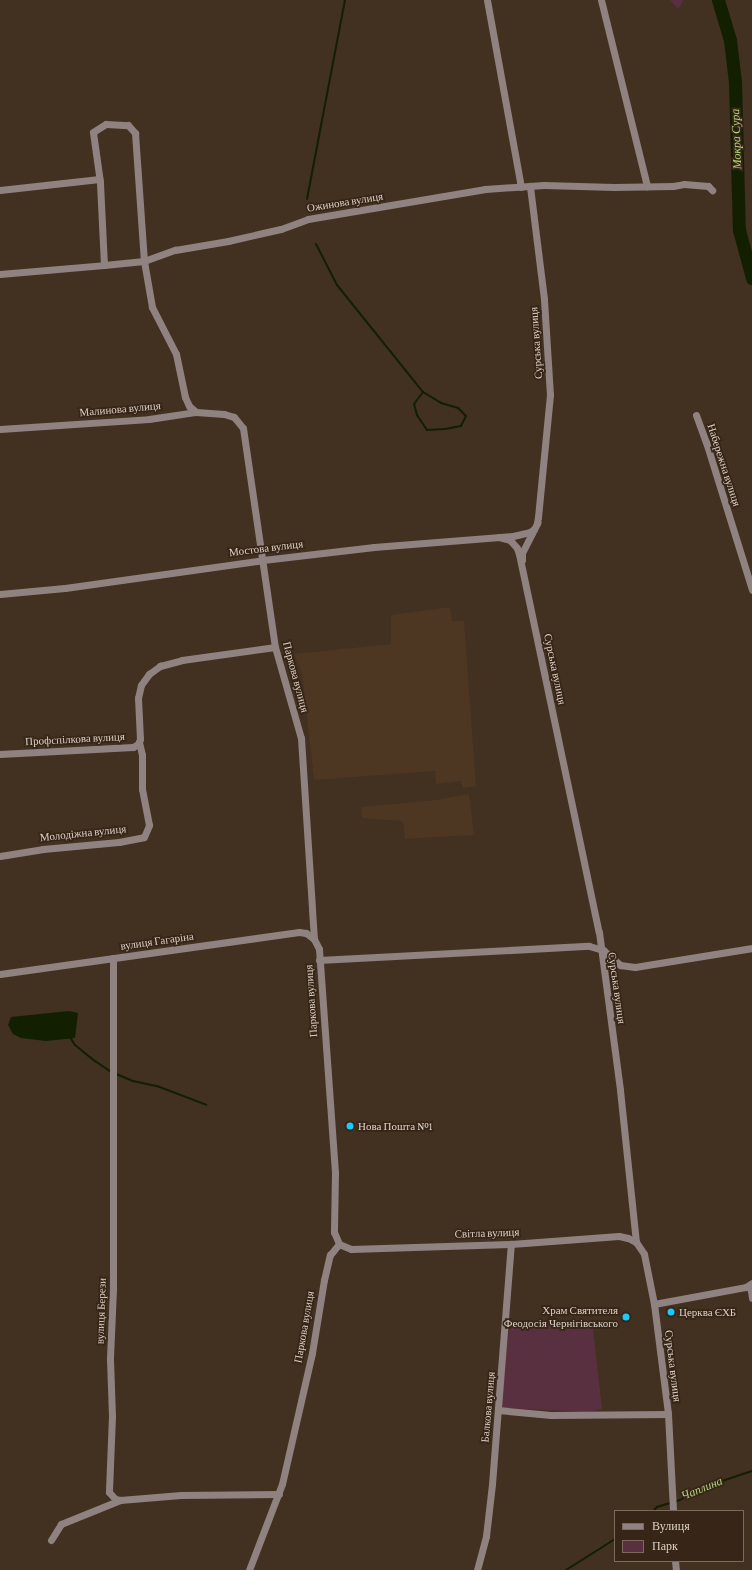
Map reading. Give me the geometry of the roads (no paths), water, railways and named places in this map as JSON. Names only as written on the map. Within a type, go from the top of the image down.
[{"type":"street","points":[[487,0],[521,187]]},
{"type":"street","points":[[601,0],[647,186]]},
{"type":"street","points":[[0,274],[104,265],[99,179],[93,132],[106,124],[128,125],[135,133],[144,260],[152,307],[176,354],[185,397],[189,406],[196,412]]},
{"type":"street","points":[[0,190],[99,179]]},
{"type":"street","name":"Ожинова вулиця","points":[[104,265],[144,260],[175,250],[228,241],[281,229],[308,219],[485,189],[530,186],[647,186],[701,184],[708,186],[712,190]]},
{"type":"street","name":"Сурська вулиця","points":[[521,567],[522,552],[537,523],[541,499],[550,395],[544,299],[530,186]]},
{"type":"street","name":"Малинова вулиця","points":[[0,428],[149,418],[196,412],[224,414],[239,422]]},
{"type":"street","name":"Набережна вулиця","points":[[696,415],[706,442],[752,590]]},
{"type":"street","name":"Паркова вулиця","points":[[239,422],[245,435],[275,647],[301,738],[314,939],[319,949],[335,1173],[334,1232],[339,1244],[330,1255],[324,1280],[312,1353],[279,1494],[249,1570]]},
{"type":"street","name":"Мостова вулиця","points":[[0,594],[65,588],[263,560],[374,547],[522,535],[534,528]]},
{"type":"street","name":"Сурська вулиця","points":[[499,537],[505,538],[517,548],[599,932],[620,1090],[636,1242],[644,1254],[654,1304],[668,1414],[673,1510]]},
{"type":"street","name":"Профспілкова вулиця","points":[[0,754],[130,747],[136,745],[139,742],[138,698],[141,685],[149,674],[160,666],[182,660],[275,647]]},
{"type":"street","name":"Молодіжна вулиця","points":[[0,856],[43,849],[118,842],[144,837],[149,825],[142,789],[142,755],[139,742]]},
{"type":"street","name":"вулиця Гагаріна","points":[[0,974],[299,932],[306,933],[314,939]]},
{"type":"street","points":[[319,960],[588,946],[601,949],[620,965],[635,967],[752,948]]},
{"type":"street","name":"вулиця Берези","points":[[114,958],[113,1289],[110,1359],[112,1416],[108,1487],[112,1496],[120,1500]]},
{"type":"street","name":"Світла вулиця","points":[[339,1244],[350,1249],[511,1244],[619,1236],[636,1242]]},
{"type":"street","name":"Балкова вулиця","points":[[477,1570],[486,1536],[498,1410],[511,1244]]},
{"type":"street","points":[[654,1304],[751,1284],[752,1298]]},
{"type":"street","name":"Сурська вулиця","points":[[498,1410],[551,1415],[668,1414]]},
{"type":"street","points":[[51,1540],[61,1524],[120,1500],[181,1495],[279,1494]]},
{"type":"waterway","points":[[307,199],[345,0]]},
{"type":"waterway","name":"Мокра Сура","points":[[718,0],[730,40],[735,82],[739,230],[752,278]]},
{"type":"waterway","points":[[316,244],[337,285],[423,392],[441,403],[458,408],[466,416],[461,426],[427,430],[417,415],[414,404],[423,392]]},
{"type":"waterway","points":[[70,1037],[75,1045],[110,1071]]},
{"type":"waterway","points":[[114,1073],[133,1081],[157,1086],[207,1105]]},
{"type":"waterway","name":"Чаплина","points":[[654,1510],[657,1507],[680,1500],[698,1489],[752,1471]]},
{"type":"waterway","name":"Чаплина","points":[[566,1570],[614,1540]]},
{"type":"place","name":"Нова Пошта №1","points":[[350,1126]]},
{"type":"place","name":"Церква ЄХБ","points":[[671,1312]]},
{"type":"place","name":"Храм Святителя Феодосія Чернігівського","points":[[626,1317]]}]
